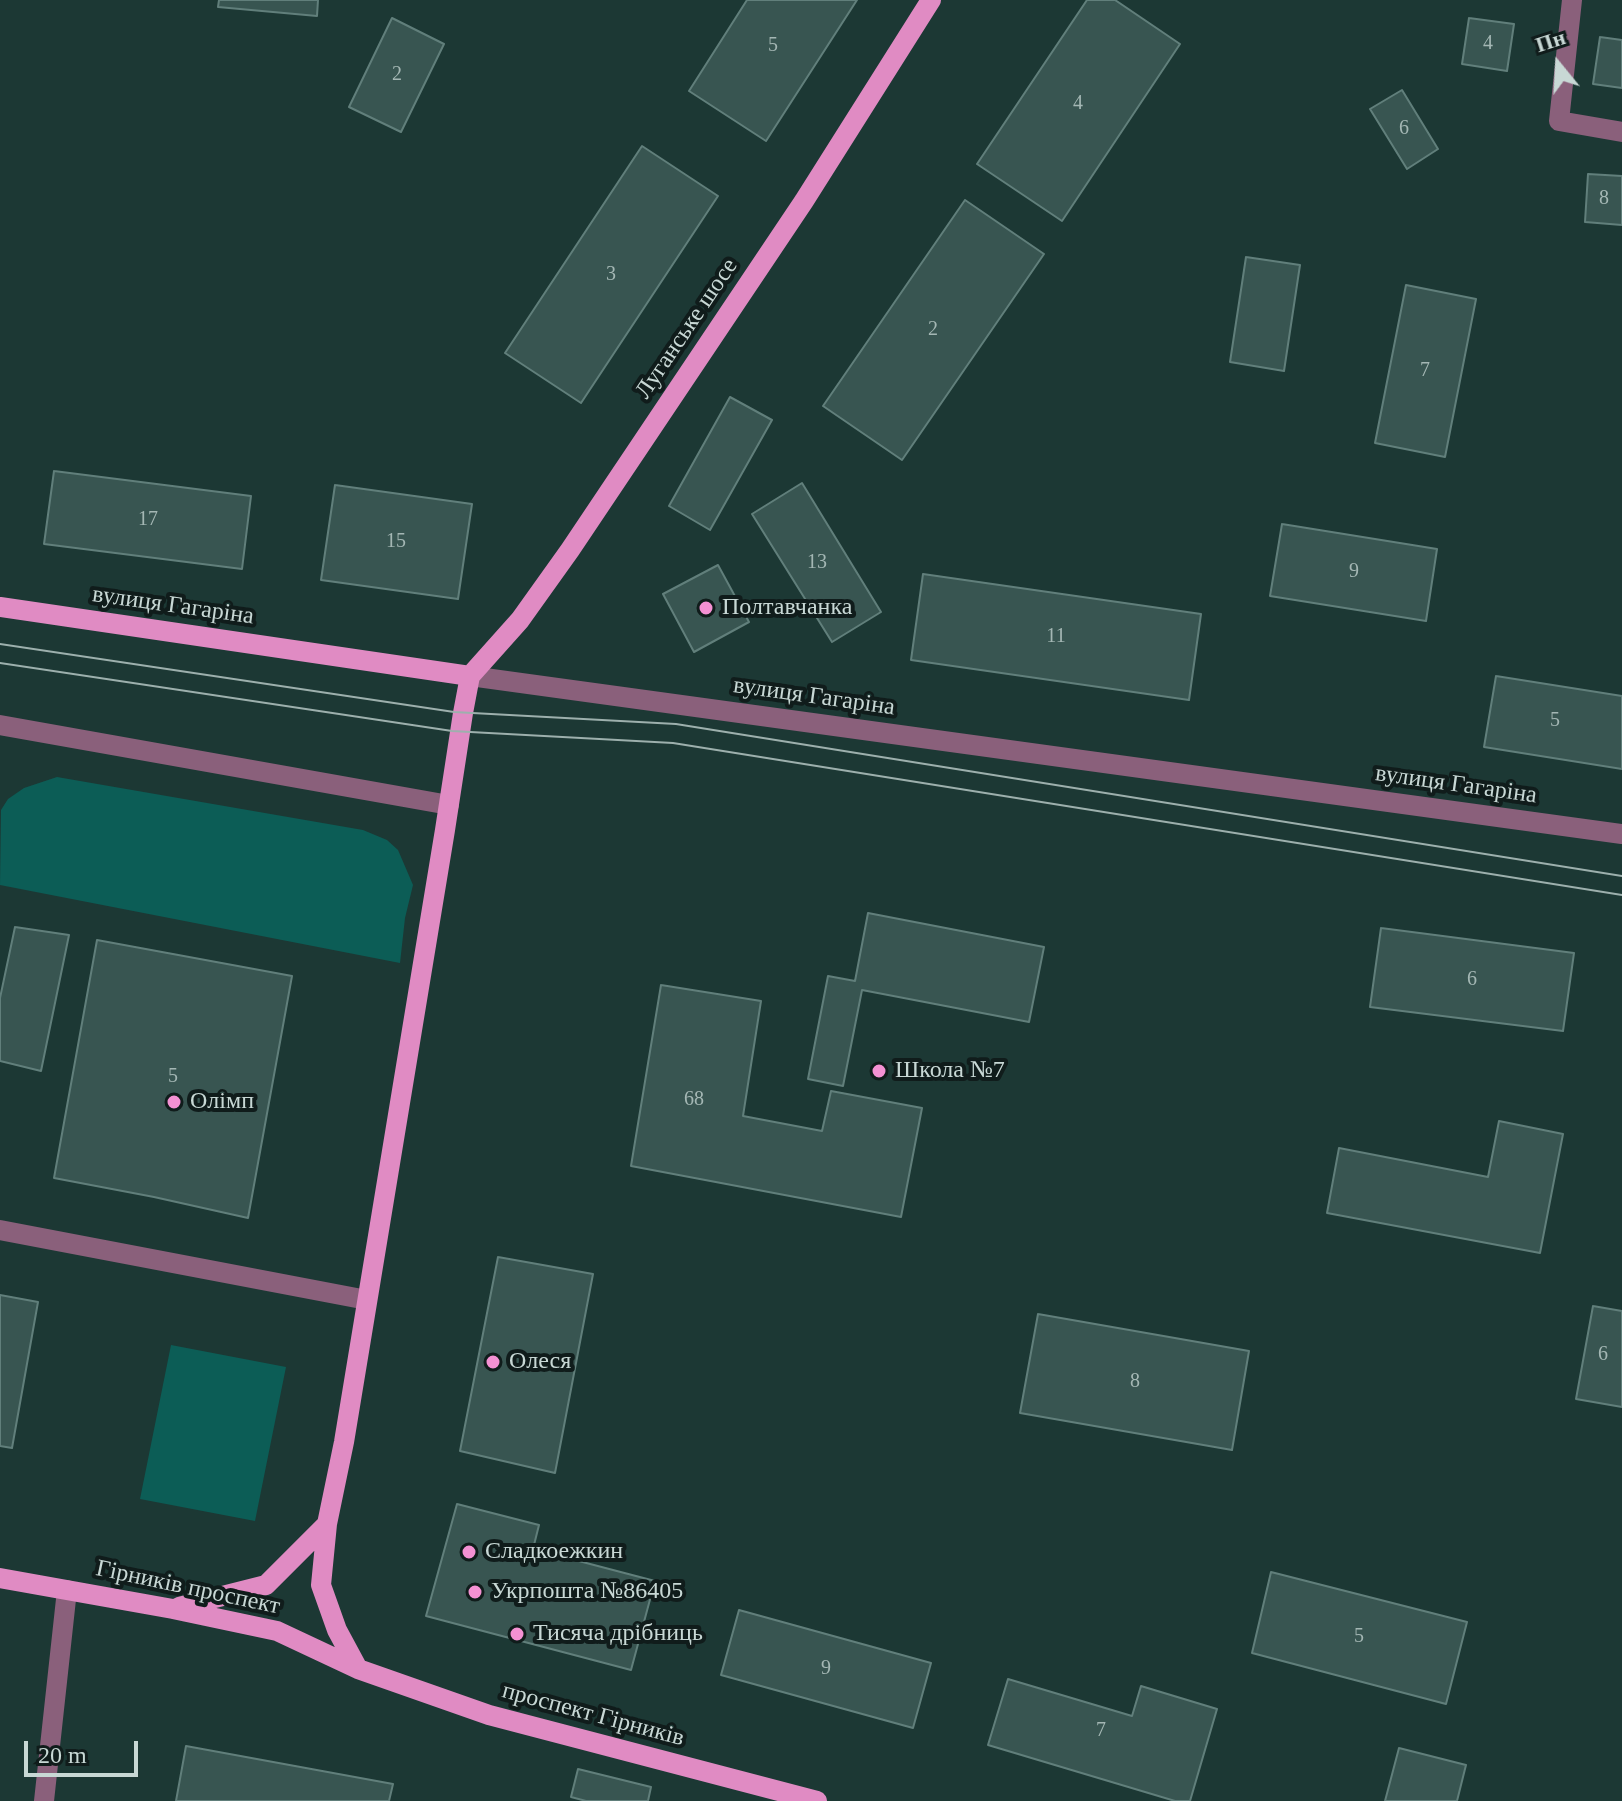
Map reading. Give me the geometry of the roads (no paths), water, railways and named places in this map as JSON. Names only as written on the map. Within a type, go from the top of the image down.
[{"type":"main road","name":"Луганське шосе","points":[[470,676],[520,620],[570,550],[804,201],[931,0]]},
{"type":"main road","name":"вулиця Гагаріна","points":[[0,607],[470,676]]},
{"type":"main road","points":[[358,1669],[337,1630],[321,1585],[327,1524],[344,1442],[470,676]]},
{"type":"main road","points":[[173,1609],[266,1585],[327,1524]]},
{"type":"main road","name":"Гірників проспект","points":[[0,1578],[277,1631],[358,1669]]},
{"type":"main road","name":"проспект Гірників","points":[[358,1669],[489,1715],[817,1801]]},
{"type":"street","points":[[1572,0],[1559,121],[1622,132]]},
{"type":"street","name":"вулиця Гагаріна","points":[[470,676],[1622,834]]},
{"type":"street","points":[[0,725],[449,805]]},
{"type":"street","points":[[0,1230],[367,1300]]},
{"type":"street","points":[[44,1801],[67,1590]]},
{"type":"tram line","points":[[0,644],[454,712],[676,724],[1622,876]]},
{"type":"tram line","points":[[0,663],[452,731],[673,743],[1622,895]]},
{"type":"place","name":"Полтавчанка","points":[[706,608]]},
{"type":"place","name":"Школа №7","points":[[879,1071]]},
{"type":"place","name":"Олімп","points":[[174,1102]]},
{"type":"place","name":"Олеся","points":[[493,1362]]},
{"type":"place","name":"Сладкоежкин","points":[[469,1552]]},
{"type":"place","name":"Укрпошта №86405","points":[[475,1592]]},
{"type":"place","name":"Тисяча дрібниць","points":[[517,1634]]}]
